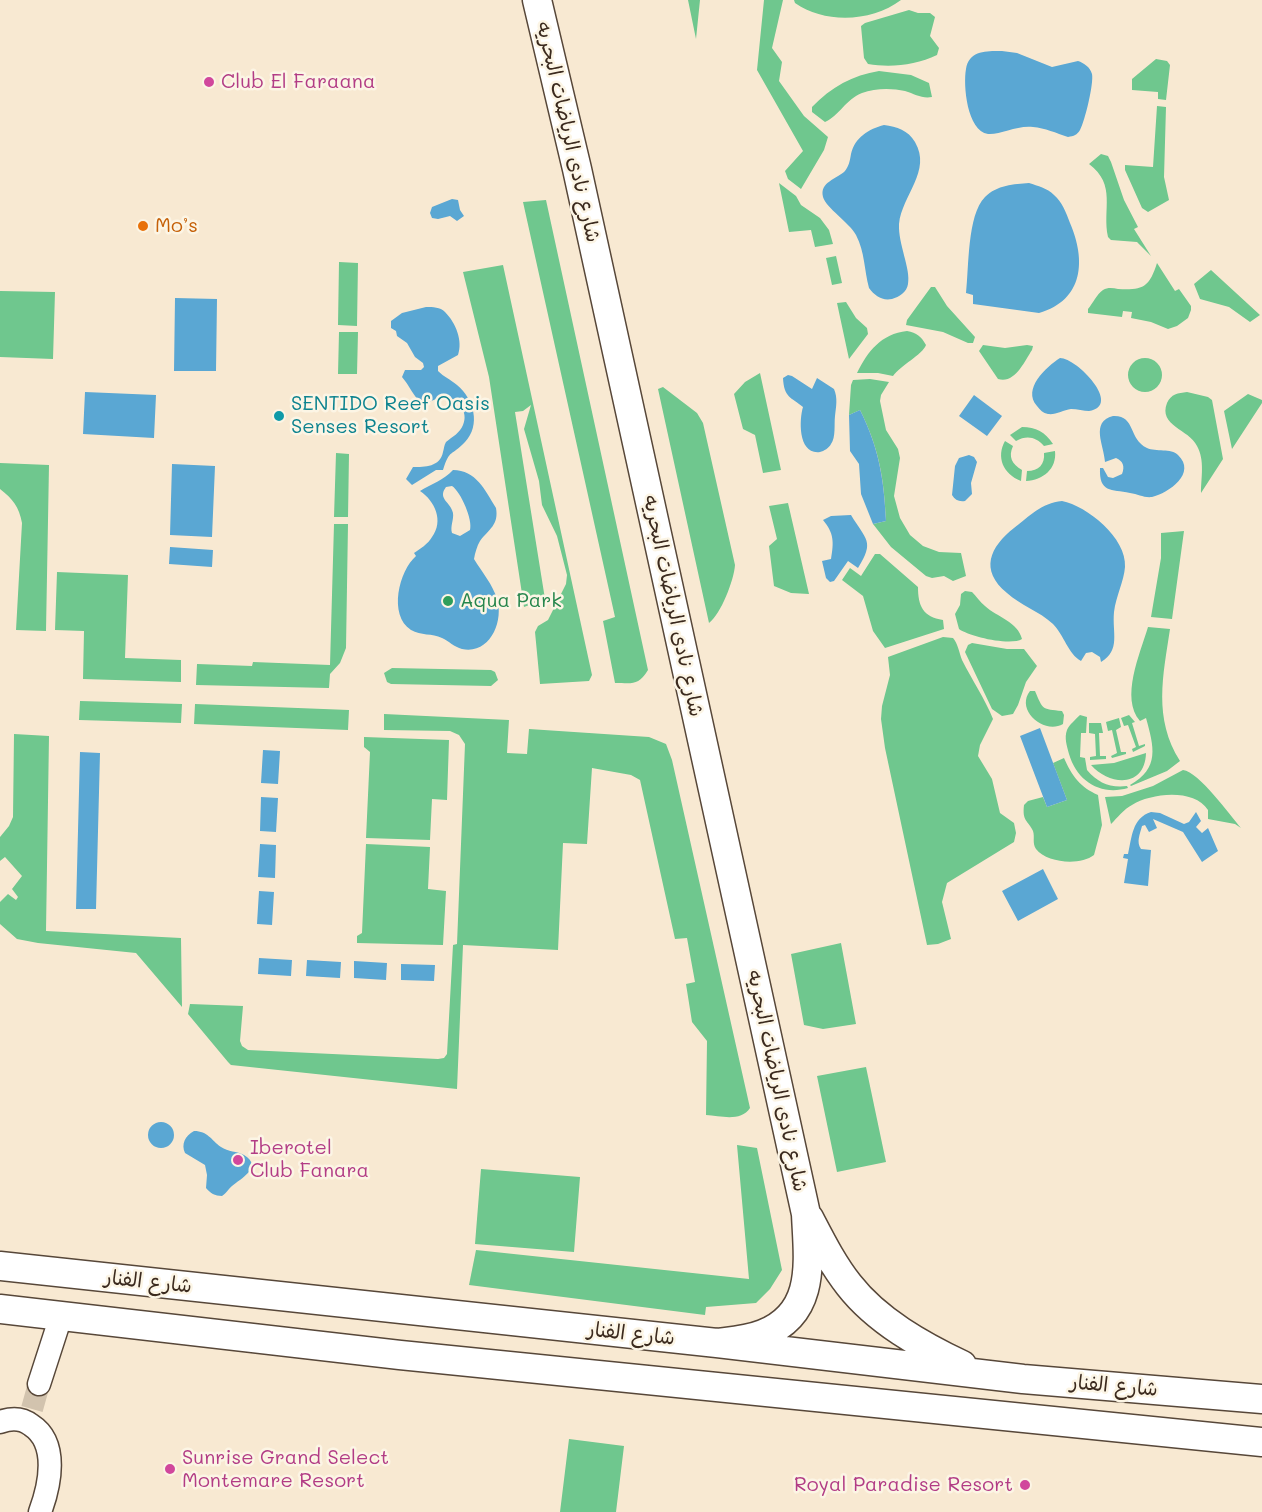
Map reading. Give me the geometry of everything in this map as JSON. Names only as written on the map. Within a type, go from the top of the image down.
[{"type":"main road","name":"شارع نادى الرياضات البحريه","points":[[537,0],[580,181],[806,1214],[806,1286],[796,1309],[775,1328],[764,1334],[717,1343]]},
{"type":"main road","name":"شارع نادى الرياضات البحريه","points":[[806,1214],[843,1277],[870,1308],[940,1354],[979,1373]]},
{"type":"main road","name":"شارع الفنار","points":[[0,1266],[1023,1378],[1262,1399]]},
{"type":"main road","name":"شارع الفنار","points":[[0,1309],[400,1355],[1262,1442]]},
{"type":"street","points":[[39,1384],[61,1316]]},
{"type":"street","points":[[0,1422],[30,1416],[46,1441],[49,1453],[48,1482],[40,1512]]},
{"type":"green space","points":[[688,0],[700,0],[696,39]]},
{"type":"green space","points":[[764,0],[783,0],[772,48],[782,62],[779,81],[804,116],[828,137],[824,150],[801,189],[788,179],[785,171],[803,151],[757,70]]},
{"type":"green space","points":[[794,0],[901,0],[876,13],[848,18],[807,10]]},
{"type":"green space","points":[[909,10],[930,13],[935,17],[930,36],[939,48],[937,55],[903,65],[868,64],[864,58],[861,26]]},
{"type":"green space","points":[[1156,59],[1167,61],[1170,65],[1166,100],[1158,99],[1158,92],[1132,90],[1132,79]]},
{"type":"green space","points":[[879,71],[911,75],[929,83],[932,97],[922,97],[900,90],[878,89],[856,96],[825,122],[812,112],[812,107],[835,88],[851,79]]},
{"type":"green space","points":[[1157,106],[1166,107],[1164,177],[1169,200],[1148,212],[1142,208],[1125,170],[1125,165],[1153,167]]},
{"type":"green space","points":[[1101,154],[1108,156],[1111,162],[1124,200],[1138,227],[1134,229],[1151,256],[1137,242],[1111,240],[1108,237],[1106,189],[1098,172],[1089,164]]},
{"type":"green space","points":[[779,183],[796,196],[801,205],[820,218],[829,230],[833,244],[815,247],[811,230],[789,232]]},
{"type":"green space","points":[[546,200],[648,670],[641,679],[634,683],[615,683],[603,621],[615,617],[523,202]]},
{"type":"green space","points":[[836,256],[842,283],[832,285],[826,258]]},
{"type":"green space","points":[[339,262],[358,263],[357,326],[338,325]]},
{"type":"green space","points":[[1157,263],[1175,291],[1179,289],[1191,306],[1188,318],[1177,326],[1168,329],[1151,322],[1131,318],[1132,312],[1123,311],[1122,317],[1088,313],[1095,299],[1105,289],[1134,289],[1144,286],[1151,278]]},
{"type":"green space","points":[[503,265],[592,675],[589,681],[540,684],[535,632],[538,626],[548,620],[566,584],[567,575],[557,536],[542,505],[539,481],[524,429],[531,405],[523,411],[515,412],[545,599],[524,607],[489,377],[463,272]]},
{"type":"green space","points":[[1211,270],[1260,315],[1250,322],[1229,307],[1200,299],[1194,284]]},
{"type":"green space","points":[[931,287],[935,287],[947,306],[975,337],[973,343],[943,332],[906,325],[907,320]]},
{"type":"green space","points":[[0,291],[55,292],[53,359],[0,357]]},
{"type":"green space","points":[[846,302],[856,318],[867,328],[868,334],[849,359],[837,303]]},
{"type":"green space","points":[[907,331],[918,335],[926,345],[893,376],[857,373],[876,345],[890,336]]},
{"type":"green space","points":[[339,332],[358,332],[357,374],[338,374]]},
{"type":"green space","points":[[983,345],[1005,348],[1033,346],[1018,371],[1004,380],[998,379],[979,351]]},
{"type":"green space","points":[[1145,358],[1157,363],[1162,375],[1157,387],[1145,392],[1133,387],[1128,375],[1133,363]]},
{"type":"green space","points":[[760,373],[781,470],[763,473],[755,435],[743,429],[734,394],[745,382]]},
{"type":"green space","points":[[870,379],[889,382],[880,401],[886,430],[898,449],[900,458],[894,496],[900,518],[910,535],[923,546],[939,552],[961,553],[966,576],[953,581],[944,576],[932,578],[926,576],[891,547],[873,524],[886,521],[879,464],[872,437],[860,410],[849,415],[853,380]]},
{"type":"green space","points":[[663,387],[697,413],[703,423],[735,565],[726,596],[714,619],[709,623],[658,389]]},
{"type":"green space","points":[[1187,392],[1212,400],[1223,459],[1201,493],[1202,463],[1197,446],[1188,435],[1170,422],[1165,411],[1167,403],[1173,396]]},
{"type":"green space","points":[[1248,394],[1262,400],[1262,403],[1232,449],[1224,411]]},
{"type":"green space","points":[[1022,427],[1040,431],[1053,444],[1044,446],[1035,439],[1028,438],[1016,441],[1010,435]]},
{"type":"green space","points":[[1005,441],[1013,446],[1011,457],[1013,463],[1022,470],[1021,481],[1010,474],[1001,459]]},
{"type":"green space","points":[[1055,451],[1054,463],[1048,472],[1043,476],[1026,481],[1027,471],[1035,470],[1040,466],[1044,453]]},
{"type":"green space","points":[[336,453],[349,454],[348,517],[334,517]]},
{"type":"green space","points":[[0,463],[49,465],[46,631],[16,630],[22,523],[15,504],[0,489]]},
{"type":"green space","points":[[788,503],[809,594],[791,593],[774,586],[769,546],[777,539],[769,506]]},
{"type":"green space","points":[[334,524],[348,524],[346,648],[340,663],[330,674],[329,688],[196,685],[197,664],[252,666],[253,662],[330,665]]},
{"type":"green space","points":[[1184,531],[1172,619],[1151,617],[1161,558],[1161,533]]},
{"type":"green space","points":[[875,554],[880,554],[918,587],[923,610],[943,620],[944,629],[885,648],[873,631],[863,596],[842,580],[850,568],[861,576]]},
{"type":"green space","points":[[57,572],[128,575],[125,658],[181,660],[181,682],[83,679],[84,631],[55,630]]},
{"type":"green space","points":[[965,591],[972,592],[990,610],[1012,624],[1022,639],[1009,642],[990,640],[959,629],[955,614],[960,605],[961,594]]},
{"type":"green space","points":[[1148,627],[1170,629],[1163,680],[1163,713],[1166,729],[1180,761],[1167,771],[1131,786],[1146,771],[1152,756],[1151,738],[1146,718],[1140,721],[1134,711],[1132,700],[1134,676]]},
{"type":"green space","points":[[943,637],[955,640],[962,660],[993,719],[980,745],[978,756],[992,779],[1000,813],[1014,823],[1016,833],[1014,842],[947,883],[942,902],[951,939],[927,945],[885,748],[881,719],[890,675],[888,657]]},
{"type":"green space","points":[[972,643],[1007,649],[1024,649],[1037,666],[1026,682],[1013,714],[1002,716],[992,709],[965,652],[968,645]]},
{"type":"green space","points":[[392,668],[491,670],[495,672],[498,680],[491,686],[391,684],[387,682],[384,673]]},
{"type":"green space","points":[[1030,691],[1035,691],[1044,707],[1062,711],[1063,724],[1056,727],[1048,726],[1034,719],[1026,706],[1026,698]]},
{"type":"green space","points":[[80,701],[182,704],[181,723],[79,720]]},
{"type":"green space","points":[[195,704],[349,710],[348,730],[194,724]]},
{"type":"green space","points":[[384,714],[509,720],[507,753],[527,754],[529,729],[649,737],[666,744],[672,760],[750,1108],[746,1112],[736,1117],[706,1115],[707,1041],[692,1022],[686,984],[695,982],[687,938],[675,939],[640,780],[631,775],[592,768],[587,844],[563,843],[558,950],[463,945],[457,1089],[231,1065],[228,1062],[188,1014],[190,1004],[243,1006],[240,1041],[242,1046],[248,1050],[438,1059],[444,1058],[447,1054],[453,945],[457,944],[465,744],[459,735],[450,731],[384,730]]},
{"type":"green space","points":[[1080,715],[1087,717],[1086,733],[1081,733],[1080,757],[1085,758],[1087,770],[1105,784],[1128,788],[1108,790],[1099,788],[1084,779],[1078,772],[1069,754],[1066,736],[1068,728]]},
{"type":"green space","points":[[1129,715],[1135,722],[1132,723],[1139,746],[1145,744],[1133,752],[1132,749],[1136,747],[1128,725],[1124,726],[1121,718]]},
{"type":"green space","points":[[1119,718],[1121,727],[1116,730],[1121,752],[1126,752],[1126,754],[1112,758],[1111,756],[1117,753],[1112,730],[1108,731],[1106,722]]},
{"type":"green space","points":[[1089,723],[1101,723],[1103,733],[1099,733],[1100,756],[1106,756],[1106,759],[1090,760],[1090,757],[1096,756],[1095,734],[1089,733]]},
{"type":"green space","points":[[14,734],[49,736],[46,931],[181,938],[182,1007],[136,953],[17,939],[0,924],[0,902],[8,894],[16,900],[18,897],[12,889],[22,876],[5,857],[0,861],[0,837],[13,817]]},
{"type":"green space","points":[[364,737],[449,740],[447,800],[432,799],[430,840],[366,838],[370,752],[364,747]]},
{"type":"green space","points":[[1146,753],[1140,773],[1125,780],[1107,777],[1091,765],[1114,763]]},
{"type":"green space","points":[[1064,758],[1077,780],[1098,795],[1102,825],[1094,855],[1081,861],[1055,860],[1041,854],[1035,847],[1033,831],[1024,815],[1024,805],[1028,801],[1043,797],[1047,807],[1067,800],[1053,763]]},
{"type":"green space","points":[[1183,770],[1205,786],[1241,828],[1235,824],[1208,819],[1208,810],[1193,798],[1172,795],[1140,801],[1126,809],[1111,824],[1105,797],[1122,796],[1153,786]]},
{"type":"green space","points":[[366,844],[430,847],[428,889],[446,891],[443,945],[357,943],[357,936],[362,933]]},
{"type":"green space","points":[[841,943],[856,1024],[823,1029],[804,1025],[791,954]]},
{"type":"green space","points":[[866,1067],[886,1162],[837,1172],[817,1076]]},
{"type":"green space","points":[[737,1145],[757,1148],[782,1270],[770,1289],[756,1303],[706,1307],[705,1315],[469,1285],[476,1250],[749,1279]]},
{"type":"green space","points":[[481,1169],[580,1177],[574,1252],[475,1244]]},
{"type":"green space","points":[[569,1439],[624,1446],[616,1512],[560,1512]]},
{"type":"water","points":[[1002,51],[1017,53],[1052,67],[1078,61],[1088,67],[1092,74],[1090,93],[1078,133],[1068,137],[1042,128],[1027,127],[988,134],[975,125],[966,96],[968,63],[971,58],[980,53]]},
{"type":"water","points":[[884,125],[898,128],[909,135],[915,142],[920,163],[899,224],[900,240],[908,271],[908,284],[902,294],[888,299],[879,297],[869,288],[859,241],[848,225],[828,206],[822,192],[826,184],[846,169],[859,138],[868,131]]},
{"type":"water","points":[[1029,183],[1051,193],[1067,215],[1078,251],[1079,264],[1073,289],[1054,307],[1039,313],[973,304],[973,295],[966,293],[972,229],[979,205],[995,190]]},
{"type":"water","points":[[452,199],[458,200],[464,216],[457,221],[450,216],[432,218],[430,213],[432,207]]},
{"type":"water","points":[[175,298],[217,299],[216,371],[174,371]]},
{"type":"water","points":[[426,307],[443,310],[455,327],[460,344],[458,355],[438,366],[438,371],[468,397],[474,420],[470,435],[449,455],[443,470],[436,470],[412,485],[406,479],[413,467],[427,466],[439,461],[446,442],[460,430],[465,415],[461,406],[450,398],[442,397],[422,404],[402,377],[405,370],[421,370],[424,367],[407,343],[391,328],[391,321],[402,313]]},
{"type":"water","points":[[1060,358],[1068,360],[1086,373],[1094,383],[1101,401],[1098,407],[1089,411],[1071,409],[1048,414],[1037,406],[1032,393],[1034,386],[1048,367]]},
{"type":"water","points":[[788,375],[812,389],[817,378],[834,389],[836,402],[834,438],[828,448],[823,451],[813,451],[804,443],[801,428],[803,407],[785,390],[783,378]]},
{"type":"water","points":[[85,392],[156,395],[154,438],[83,434]]},
{"type":"water","points":[[974,395],[1002,416],[987,436],[959,416]]},
{"type":"water","points":[[860,410],[872,437],[884,491],[886,521],[873,524],[861,494],[859,464],[850,451],[849,415]]},
{"type":"water","points":[[1113,416],[1125,419],[1137,439],[1147,448],[1178,455],[1183,462],[1184,469],[1183,475],[1173,487],[1159,495],[1149,497],[1112,490],[1104,486],[1100,468],[1103,468],[1108,477],[1113,478],[1122,474],[1123,469],[1122,462],[1116,458],[1105,462],[1100,429],[1106,419]]},
{"type":"water","points":[[969,455],[977,462],[971,483],[972,494],[965,501],[959,501],[952,495],[955,466],[959,458]]},
{"type":"water","points":[[172,464],[215,466],[212,537],[170,535]]},
{"type":"water","name":"Aqua Park","points":[[453,470],[461,471],[474,477],[484,488],[497,514],[495,523],[480,541],[474,559],[495,594],[499,608],[498,617],[493,634],[487,642],[472,649],[462,649],[438,636],[411,630],[404,623],[398,604],[401,582],[416,556],[414,553],[430,540],[436,531],[437,518],[434,506],[420,491]],"holes":[[[452,486],[466,506],[470,520],[470,530],[460,536],[452,533],[453,513],[443,495],[446,487]]]},
{"type":"water","points":[[1062,501],[1083,509],[1104,525],[1120,545],[1124,556],[1125,567],[1114,612],[1113,646],[1111,652],[1101,662],[1100,657],[1092,652],[1086,653],[1081,661],[1077,658],[1053,624],[1007,593],[993,576],[991,559],[1006,535],[1042,507]]},
{"type":"water","points":[[851,515],[867,541],[866,552],[858,568],[848,561],[834,581],[830,582],[826,578],[822,561],[831,559],[832,538],[823,520],[831,516]]},
{"type":"water","points":[[170,547],[213,550],[212,567],[169,564]]},
{"type":"water","points":[[1040,728],[1067,800],[1047,807],[1020,736]]},
{"type":"water","points":[[263,750],[280,751],[278,784],[261,783]]},
{"type":"water","points":[[80,752],[100,753],[96,909],[76,909]]},
{"type":"water","points":[[261,797],[278,798],[276,832],[260,831]]},
{"type":"water","points":[[1151,812],[1160,813],[1184,824],[1189,822],[1196,812],[1201,821],[1196,827],[1202,833],[1208,828],[1218,851],[1202,862],[1183,832],[1153,819],[1157,828],[1149,832],[1145,825],[1142,826],[1139,841],[1141,849],[1151,850],[1148,886],[1124,883],[1128,859],[1123,858],[1124,854],[1128,854],[1136,823]]},
{"type":"water","points":[[260,844],[276,845],[275,878],[258,877]]},
{"type":"water","points":[[1043,869],[1058,899],[1018,921],[1002,891]]},
{"type":"water","points":[[259,891],[274,892],[272,925],[257,924]]},
{"type":"water","points":[[259,958],[292,960],[291,976],[258,974]]},
{"type":"water","points":[[307,960],[341,962],[340,978],[306,976]]},
{"type":"water","points":[[354,961],[387,963],[386,980],[354,978]]},
{"type":"water","points":[[401,964],[435,965],[434,981],[401,980]]},
{"type":"water","points":[[161,1122],[170,1126],[174,1135],[170,1144],[161,1148],[152,1144],[148,1135],[152,1126]]},
{"type":"water","points":[[194,1131],[206,1134],[224,1149],[250,1159],[251,1168],[245,1176],[222,1196],[213,1194],[206,1188],[205,1165],[185,1153],[183,1146],[185,1140]]},
{"type":"tunnel","points":[[32,1409],[39,1384]]},
{"type":"place","name":"Club El Faraana","points":[[209,82]]},
{"type":"place","name":"Mo’s","points":[[143,226]]},
{"type":"place","name":"SENTIDO Reef Oasis Senses Resort","points":[[279,416]]},
{"type":"place","name":"Aqua Park","points":[[448,601]]},
{"type":"place","name":"Iberotel Club Fanara","points":[[238,1160]]},
{"type":"place","name":"Sunrise Grand Select Montemare Resort","points":[[170,1469]]},
{"type":"place","name":"Royal Paradise Resort","points":[[1025,1485]]}]
